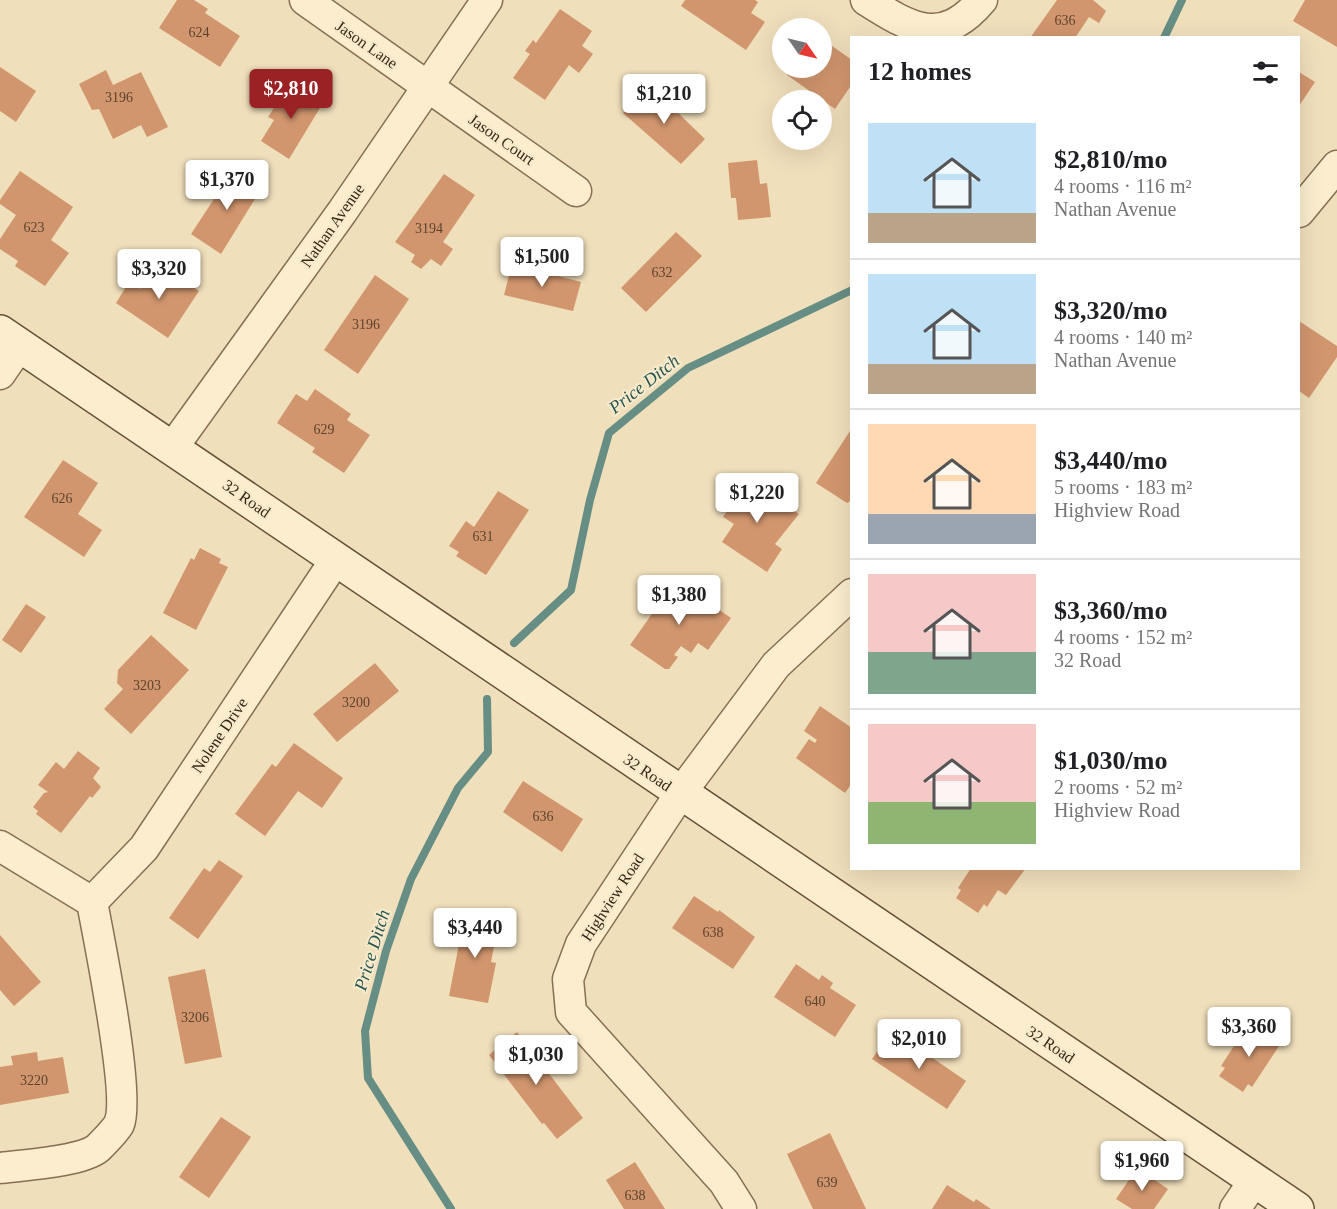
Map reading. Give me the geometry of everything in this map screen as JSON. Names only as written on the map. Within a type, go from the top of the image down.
[{"type":"street","name":"Jason Lane","points":[[305,0],[428,87]]},
{"type":"street","name":"Nathan Avenue","points":[[173,447],[487,0]]},
{"type":"street","points":[[866,0],[904,24],[926,29],[957,24],[968,16],[982,0]]},
{"type":"street","name":"Jason Court","points":[[428,87],[576,191]]},
{"type":"street","points":[[1300,211],[1337,166]]},
{"type":"street","points":[[0,374],[10,339]]},
{"type":"street","name":"32 Road","points":[[10,339],[173,447],[680,794],[1298,1209]]},
{"type":"street","name":"Nolene Drive","points":[[92,902],[144,848],[336,559]]},
{"type":"street","name":"Highview Road","points":[[741,1209],[724,1182],[571,1012],[568,979],[581,944],[680,794],[776,665],[850,596]]},
{"type":"street","points":[[0,846],[92,902],[107,983],[122,1099],[119,1124],[96,1150],[60,1161],[0,1168]]},
{"type":"street","points":[[1235,1209],[1254,1181]]},
{"type":"building","points":[[177,0],[194,0],[208,9],[205,13],[240,36],[220,67],[159,28]]},
{"type":"building","points":[[685,0],[755,0],[758,2],[751,13],[765,22],[746,50],[681,6]]},
{"type":"building","points":[[1057,0],[1093,0],[1106,11],[1099,23],[1089,17],[1076,36],[1031,36]]},
{"type":"building","points":[[1305,0],[1337,0],[1337,47],[1293,21]]},
{"type":"building","points":[[560,9],[592,31],[582,46],[593,54],[579,73],[569,65],[545,100],[513,78],[530,54],[525,51],[533,40],[536,43]]},
{"type":"building","points":[[832,46],[850,59],[850,87],[835,109],[832,107],[832,90],[808,90],[791,78],[832,78]]},
{"type":"building","points":[[0,67],[36,91],[16,122],[0,111]]},
{"type":"building","points":[[106,70],[113,85],[141,72],[168,127],[147,137],[141,125],[113,139],[99,109],[92,110],[79,84]]},
{"type":"building","points":[[1300,73],[1315,82],[1300,104]]},
{"type":"building","points":[[291,82],[323,103],[289,159],[261,141],[274,120],[268,117]]},
{"type":"building","points":[[649,85],[705,139],[681,164],[623,113]]},
{"type":"building","points":[[757,160],[760,184],[767,183],[771,217],[738,220],[736,198],[731,198],[728,163]]},
{"type":"building","points":[[235,167],[263,186],[221,254],[191,234]]},
{"type":"building","points":[[20,171],[73,207],[51,240],[69,253],[45,286],[15,266],[18,261],[0,249],[0,239],[16,215],[0,204],[0,200]]},
{"type":"building","points":[[444,174],[475,195],[443,242],[453,249],[441,266],[431,259],[421,269],[411,262],[415,255],[395,242]]},
{"type":"building","points":[[676,232],[702,256],[646,312],[621,288]]},
{"type":"building","points":[[158,262],[199,291],[168,338],[116,303],[129,282],[140,289]]},
{"type":"building","points":[[512,264],[581,282],[573,311],[504,295]]},
{"type":"building","points":[[375,275],[409,299],[358,374],[324,350]]},
{"type":"building","points":[[1300,322],[1337,346],[1337,357],[1309,398],[1300,392]]},
{"type":"building","points":[[315,389],[351,414],[347,420],[370,435],[344,473],[312,452],[315,448],[277,423],[296,394],[307,401]]},
{"type":"building","points":[[850,431],[850,501],[847,503],[816,483]]},
{"type":"building","points":[[63,460],[98,483],[78,514],[102,530],[84,557],[24,517]]},
{"type":"building","points":[[745,478],[799,514],[775,544],[782,549],[767,572],[722,542],[734,524],[723,517],[731,505],[728,503]]},
{"type":"building","points":[[498,491],[529,510],[486,575],[456,556],[459,552],[449,546],[466,521],[474,527]]},
{"type":"building","points":[[200,548],[221,559],[219,563],[228,567],[196,630],[163,613],[191,558],[194,560]]},
{"type":"building","points":[[676,580],[731,618],[708,650],[698,643],[691,653],[681,646],[674,655],[678,657],[669,669],[665,669],[630,645]]},
{"type":"building","points":[[26,604],[46,617],[21,653],[2,640]]},
{"type":"building","points":[[151,635],[189,670],[131,734],[104,709],[123,689],[117,683],[118,670]]},
{"type":"building","points":[[375,663],[399,691],[337,742],[313,714]]},
{"type":"building","points":[[820,706],[850,727],[850,786],[845,793],[796,758],[809,739],[815,743],[817,740],[804,731]]},
{"type":"building","points":[[294,743],[343,778],[322,808],[298,791],[265,836],[235,814],[272,764],[276,767]]},
{"type":"building","points":[[78,751],[100,768],[93,778],[101,787],[92,798],[90,796],[61,833],[36,814],[38,811],[33,807],[44,793],[48,792],[38,785],[56,762],[64,769]]},
{"type":"building","points":[[523,781],[583,819],[562,852],[503,812]]},
{"type":"building","points":[[219,860],[243,876],[198,939],[169,918],[204,868],[210,872]]},
{"type":"building","points":[[970,870],[1025,870],[1006,895],[998,890],[987,907],[984,904],[978,913],[956,898],[961,890],[958,888]]},
{"type":"building","points":[[694,896],[718,912],[719,910],[755,937],[733,969],[672,928]]},
{"type":"building","points":[[465,913],[499,920],[491,962],[496,963],[488,1003],[449,996]]},
{"type":"building","points":[[0,935],[41,982],[14,1006],[0,990]]},
{"type":"building","points":[[796,964],[819,980],[822,975],[833,983],[830,988],[856,1005],[835,1037],[774,997]]},
{"type":"building","points":[[205,969],[222,1057],[185,1064],[168,977]]},
{"type":"building","points":[[1249,1023],[1281,1043],[1252,1087],[1248,1084],[1243,1092],[1219,1076],[1225,1068],[1221,1066]]},
{"type":"building","points":[[892,1030],[966,1081],[947,1109],[872,1059]]},
{"type":"building","points":[[517,1032],[583,1118],[557,1139],[544,1123],[542,1124],[489,1055]]},
{"type":"building","points":[[37,1052],[38,1061],[63,1057],[69,1093],[0,1105],[0,1067],[13,1065],[11,1056]]},
{"type":"building","points":[[221,1117],[251,1137],[209,1198],[179,1177]]},
{"type":"building","points":[[830,1133],[866,1209],[813,1209],[787,1154]]},
{"type":"building","points":[[635,1162],[665,1209],[624,1209],[606,1180]]},
{"type":"building","points":[[1137,1168],[1168,1189],[1154,1209],[1132,1209],[1116,1199]]},
{"type":"building","points":[[947,1185],[974,1202],[976,1199],[991,1209],[932,1209]]},
{"type":"waterway","name":"Price Ditch","points":[[1165,36],[1182,0]]},
{"type":"waterway","name":"Price Ditch","points":[[514,643],[571,590],[590,500],[609,433],[688,368],[850,291]]},
{"type":"waterway","name":"Price Ditch","points":[[451,1209],[368,1078],[365,1031],[386,951],[411,879],[458,788],[488,752],[487,699]]}]
